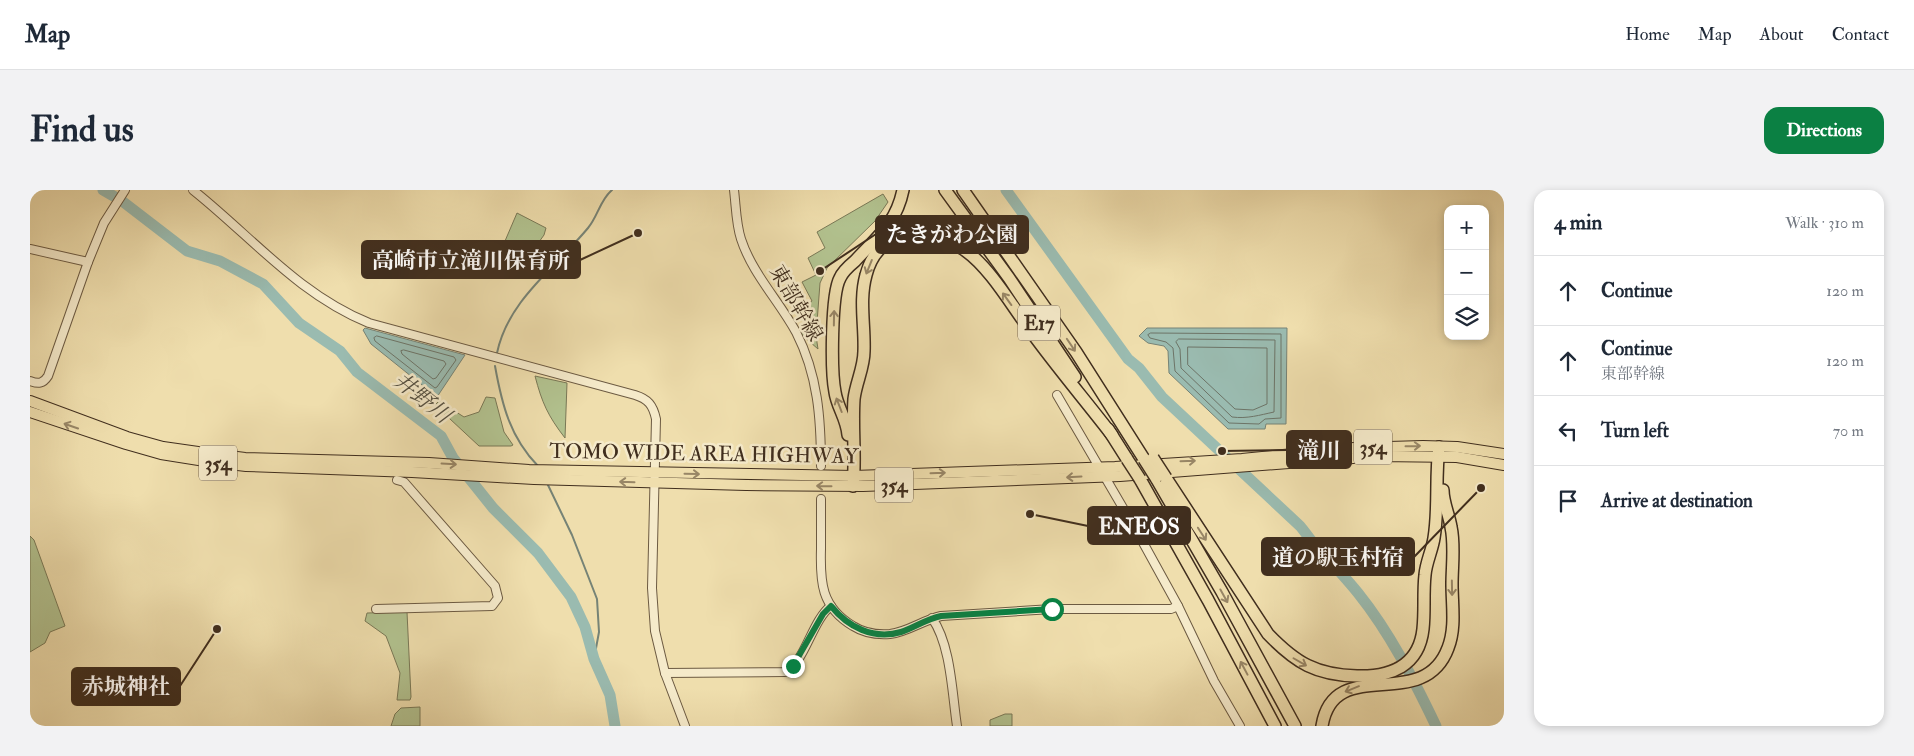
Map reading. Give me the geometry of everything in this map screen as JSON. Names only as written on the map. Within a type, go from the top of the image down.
[{"type":"highway","points":[[852,480],[847,426],[837,399],[834,384],[835,294],[840,278],[845,270],[884,231],[892,220],[898,210],[903,190]]},
{"type":"highway","name":"E17","points":[[945,190],[1009,278],[1140,479],[1208,600],[1275,726]]},
{"type":"highway","name":"E17","points":[[964,190],[1019,268],[1127,430],[1149,458],[1295,726]]},
{"type":"highway","points":[[852,480],[856,385],[864,358],[864,283],[870,265],[882,247],[890,240],[908,233],[926,233],[945,239],[967,252],[982,265],[1112,434]]},
{"type":"highway","name":"TOMO WIDE AREA HIGHWAY","points":[[30,401],[109,431],[181,450],[245,458],[492,468],[531,475]]},
{"type":"highway","name":"TOMO WIDE AREA HIGHWAY","points":[[30,412],[161,454],[205,461],[246,466],[500,476],[558,475],[852,480],[1105,476],[1250,467],[1354,457],[1440,453],[1468,448],[1504,454]]},
{"type":"highway","name":"TOMO WIDE AREA HIGHWAY","points":[[852,480],[1242,459],[1354,448],[1440,453],[1504,465]]},
{"type":"highway","points":[[1161,478],[1268,634],[1285,652],[1296,660],[1322,672],[1381,676],[1394,672],[1407,663],[1413,656],[1422,637],[1425,575],[1434,538],[1440,453]]},
{"type":"highway","points":[[1322,726],[1329,707],[1346,691],[1366,685],[1400,684],[1426,676],[1439,665],[1449,647],[1452,627],[1452,534],[1443,495],[1440,453]]},
{"type":"street","points":[[30,381],[39,384],[45,381],[48,376],[88,262],[104,223],[124,190]]},
{"type":"street","points":[[193,190],[218,209],[286,273],[347,314],[369,323],[645,398],[651,404],[656,418],[652,588],[654,631],[665,673],[685,726]]},
{"type":"street","name":"東部幹線","points":[[734,190],[738,224],[743,245],[796,332],[809,364],[821,421],[821,466]]},
{"type":"street","points":[[30,249],[88,262]]},
{"type":"street","points":[[1057,396],[1105,476],[1178,606],[1214,681],[1240,726]]},
{"type":"street","points":[[376,609],[492,606],[498,598],[495,586],[404,482],[397,480]]},
{"type":"street","points":[[822,499],[820,578],[824,593],[831,606],[847,623],[866,632],[877,634],[900,632],[932,618],[1052,609],[1171,609],[1178,606]]},
{"type":"street","points":[[665,673],[785,672],[793,666],[823,614],[831,606]]},
{"type":"street","points":[[932,618],[940,629],[945,644],[957,726]]},
{"type":"green space","points":[[883,194],[888,202],[875,221],[827,268],[820,283],[816,336],[818,349],[799,330],[812,323],[804,306],[812,301],[802,282],[816,275],[808,258],[825,248],[817,232]]},
{"type":"green space","points":[[517,213],[546,228],[544,235],[526,260],[522,260],[507,249],[502,248]]},
{"type":"green space","points":[[535,376],[567,383],[565,438],[546,409]]},
{"type":"green space","points":[[486,397],[495,398],[504,432],[513,445],[479,446],[435,405],[439,401],[464,417],[479,412]]},
{"type":"green space","points":[[30,536],[34,540],[65,626],[50,632],[45,643],[30,652]]},
{"type":"green space","points":[[407,612],[411,697],[410,700],[397,700],[400,673],[386,636],[365,621],[367,613]]},
{"type":"green space","points":[[420,707],[420,726],[391,726],[395,714],[401,708]]},
{"type":"green space","points":[[1005,714],[1012,714],[1012,726],[990,726],[990,720]]},
{"type":"water","points":[[365,328],[465,355],[437,397],[371,344],[363,330]]},
{"type":"water","points":[[1147,328],[1287,328],[1286,424],[1266,424],[1265,429],[1228,429],[1169,373],[1168,351],[1164,346],[1148,343],[1139,336]]},
{"type":"waterway","name":"井野川","points":[[103,190],[122,201],[187,251],[220,261],[263,284],[299,323],[340,351],[357,372],[441,436],[453,458],[493,508],[538,553],[571,597],[585,627],[594,659],[610,695],[615,726]]},
{"type":"waterway","points":[[497,353],[511,317],[522,301],[588,228],[605,198],[612,190]]},
{"type":"waterway","points":[[1006,190],[1128,359],[1139,368],[1162,397],[1300,526],[1358,593],[1381,624],[1401,657],[1436,726]]},
{"type":"waterway","points":[[495,366],[504,407],[514,432],[520,444],[538,466]]},
{"type":"waterway","points":[[547,483],[572,535],[597,599],[599,632],[594,659]]},
{"type":"place","name":"高崎市立滝川保育所","points":[[638,233]]},
{"type":"place","name":"たきがわ公園","points":[[820,271]]},
{"type":"place","name":"滝川","points":[[1222,451]]},
{"type":"place","name":"道の駅玉村宿","points":[[1481,488]]},
{"type":"place","name":"ENEOS","points":[[1030,514]]},
{"type":"place","name":"赤城神社","points":[[217,629]]},
{"type":"route","points":[[793,666],[823,614],[831,606],[847,623],[866,632],[877,634],[900,632],[941,616],[1052,609]]}]
